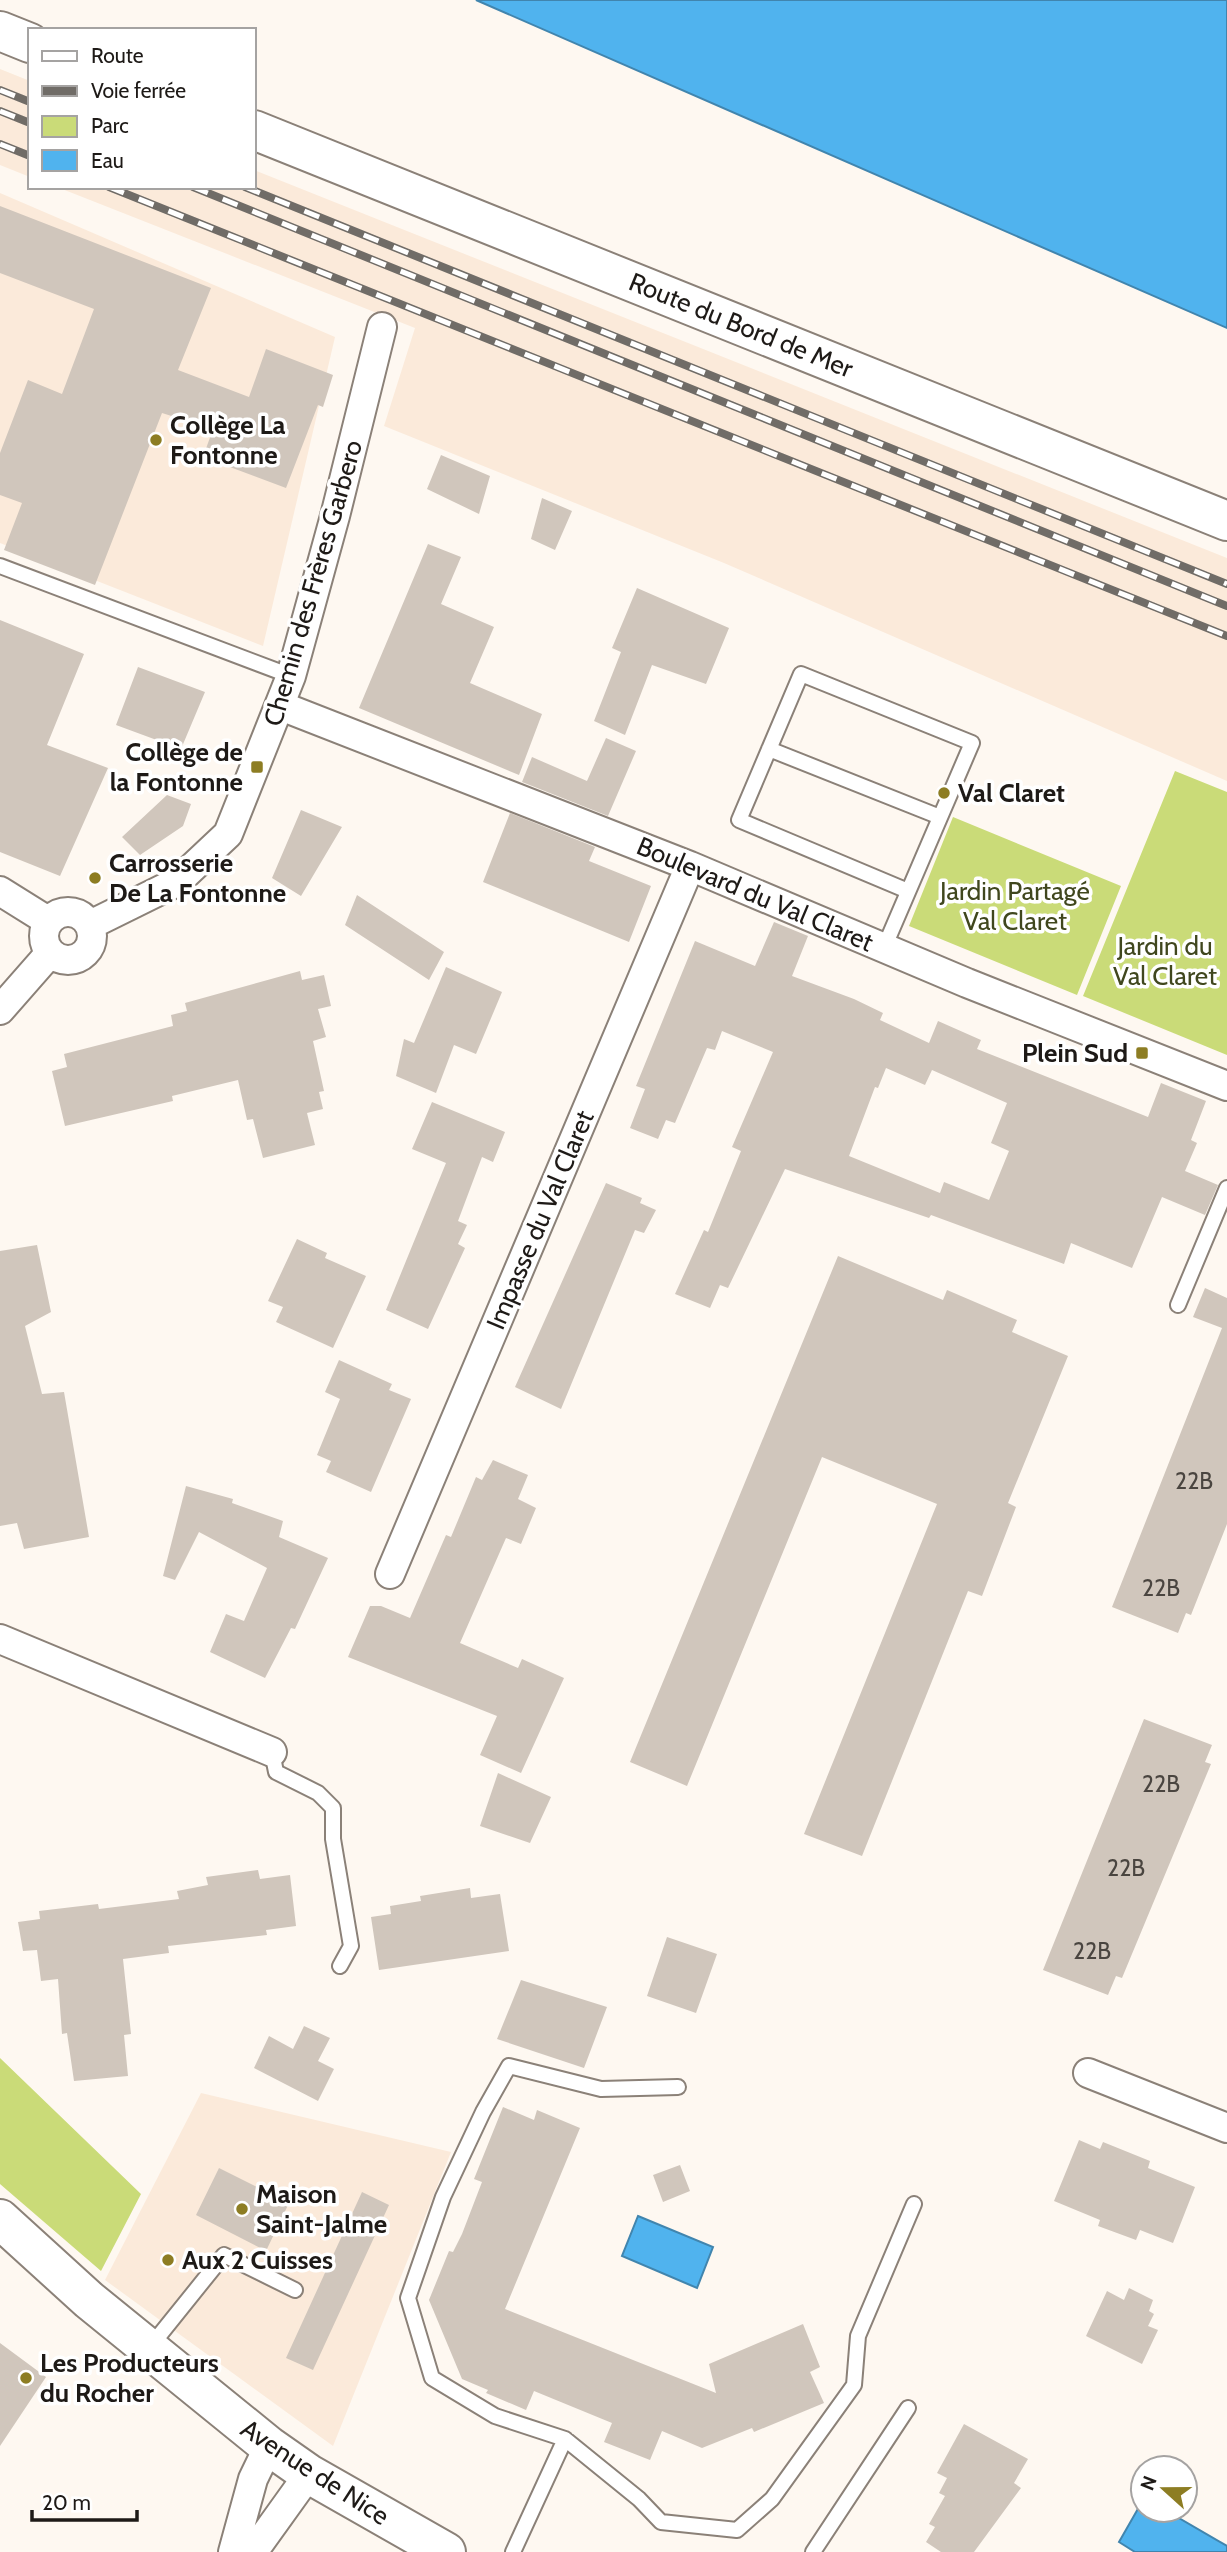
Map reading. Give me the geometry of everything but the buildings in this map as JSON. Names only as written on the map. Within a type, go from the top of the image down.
[{"type":"main road","points":[[0,31],[28,42]]},
{"type":"main road","name":"Route du Bord de Mer","points":[[256,131],[1227,521]]},
{"type":"main road","name":"Avenue de Nice","points":[[0,2219],[89,2300],[269,2446],[309,2474],[446,2552]]},
{"type":"street","name":"Chemin des Frères Garbero","points":[[89,925],[177,882],[228,834],[291,676],[335,516],[382,327]]},
{"type":"street","name":"Boulevard du Val Claret","points":[[281,706],[690,866],[884,948],[1227,1086]]},
{"type":"street","name":"Impasse du Val Claret","points":[[390,1574],[690,866]]},
{"type":"street","points":[[0,891],[48,921]]},
{"type":"street","points":[[62,912],[78,913],[89,925],[90,947],[79,958],[63,960],[50,953],[43,941],[48,921],[62,912]]},
{"type":"street","points":[[0,1010],[50,953]]},
{"type":"street","points":[[0,1639],[272,1752]]},
{"type":"street","points":[[1088,2073],[1227,2128]]},
{"type":"street","points":[[233,2552],[253,2479],[269,2446]]},
{"type":"street","points":[[253,2552],[309,2474]]},
{"type":"lane","points":[[0,566],[291,676]]},
{"type":"lane","points":[[884,948],[972,743],[801,674],[739,820],[908,891]]},
{"type":"lane","points":[[769,748],[940,817]]},
{"type":"lane","points":[[1178,1305],[1227,1188]]},
{"type":"lane","points":[[272,1752],[276,1772],[318,1793],[333,1808],[334,1839],[351,1946],[340,1966]]},
{"type":"lane","points":[[678,2087],[601,2089],[509,2066],[483,2112],[443,2197],[408,2298],[432,2378],[495,2416],[565,2439],[639,2499],[661,2522],[737,2530],[772,2500],[854,2385],[858,2336],[914,2204]]},
{"type":"lane","points":[[149,2348],[224,2255],[295,2290]]},
{"type":"lane","points":[[813,2552],[908,2408]]},
{"type":"lane","points":[[513,2552],[565,2439]]},
{"type":"shaded area","points":[[0,69],[28,80],[28,176],[0,165]]},
{"type":"shaded area","points":[[256,171],[1227,558],[1227,781],[724,563],[384,426],[415,328],[62,189],[256,189]]},
{"type":"shaded area","name":"Collège La Fontonne","points":[[0,193],[335,337],[263,646],[0,543]]},
{"type":"shaded area","points":[[201,2093],[451,2152],[333,2446],[105,2280]]},
{"type":"green space","name":"Jardin du Val Claret","points":[[1175,771],[1227,792],[1227,1055],[1083,996]]},
{"type":"green space","name":"Jardin Partagé Val Claret","points":[[953,817],[1121,886],[1077,995],[909,926]]},
{"type":"green space","points":[[0,2058],[141,2194],[101,2271],[0,2184]]},
{"type":"water","points":[[476,0],[1227,0],[1227,328]]},
{"type":"water","points":[[638,2216],[713,2247],[697,2288],[622,2256]]},
{"type":"water","points":[[1129,2524],[1189,2524],[1227,2546],[1227,2552],[1135,2552],[1119,2542]]},
{"type":"railway","points":[[0,90],[28,101]]},
{"type":"railway","points":[[0,111],[28,122]]},
{"type":"railway","points":[[0,144],[28,155]]},
{"type":"railway","points":[[114,189],[1227,636]]},
{"type":"railway","points":[[198,189],[1227,606]]},
{"type":"railway","points":[[250,189],[1227,584]]},
{"type":"place","name":"Collège La Fontonne","points":[[156,440]]},
{"type":"place","name":"Collège de la Fontonne","points":[[257,767]]},
{"type":"place","name":"Val Claret","points":[[944,793]]},
{"type":"place","name":"Carrosserie De La Fontonne","points":[[95,878]]},
{"type":"place","name":"Plein Sud","points":[[1142,1053]]},
{"type":"place","name":"Maison Saint-Jalme","points":[[242,2209]]},
{"type":"place","name":"Aux 2 Cuisses","points":[[168,2260]]},
{"type":"place","name":"Les Producteurs du Rocher","points":[[26,2378]]}]
